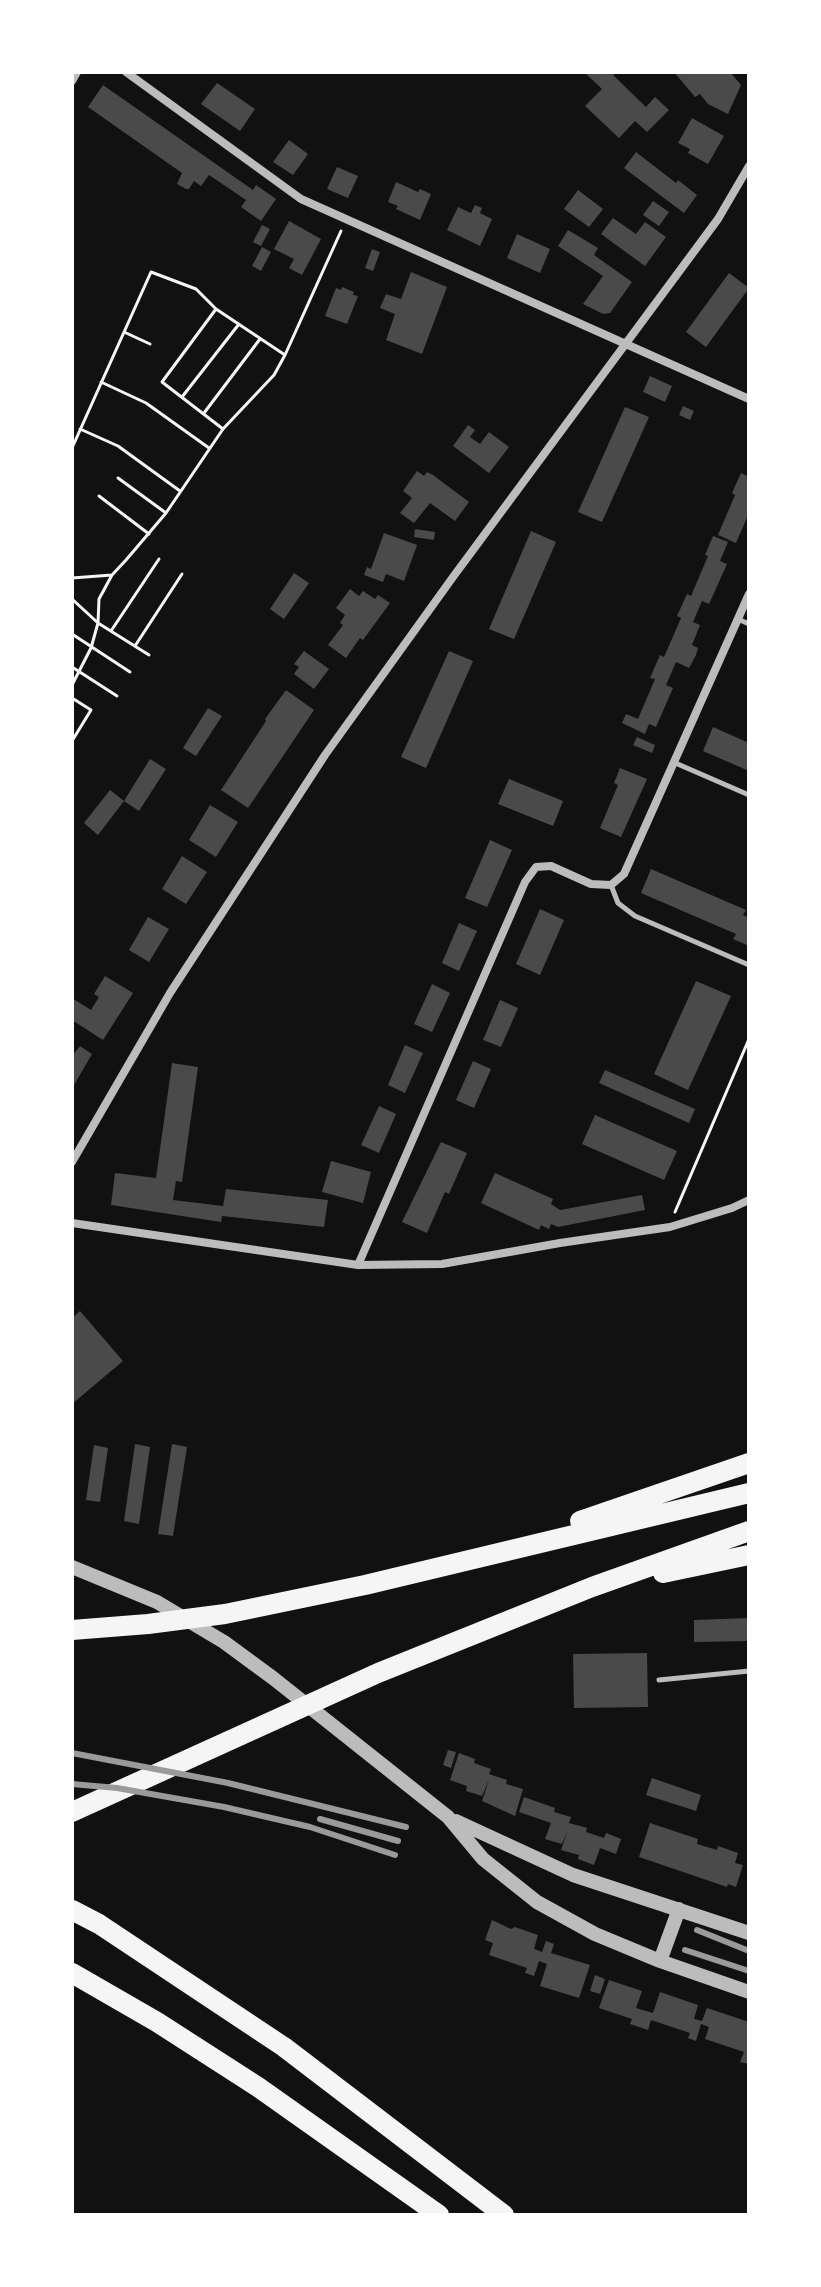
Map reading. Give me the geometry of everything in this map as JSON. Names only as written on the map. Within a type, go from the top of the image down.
[{"type":"highway","points":[[467,1560],[749,1463]]},
{"type":"highway","points":[[72,1630],[225,1614],[749,1493]]},
{"type":"highway","points":[[72,1812],[378,1673],[592,1587],[749,1531]]},
{"type":"highway","points":[[592,1587],[749,1555]]},
{"type":"highway","points":[[72,1910],[99,1924],[284,2047],[504,2215]]},
{"type":"highway","points":[[72,1973],[157,2022],[258,2087],[439,2215]]},
{"type":"street","points":[[72,81],[77,72]]},
{"type":"street","points":[[126,72],[301,199],[749,399]]},
{"type":"street","points":[[72,1162],[170,993],[325,755],[718,219],[749,166]]},
{"type":"street","points":[[358,1265],[525,882],[536,867],[551,866],[591,884],[611,885],[624,874],[749,594]]},
{"type":"street","points":[[72,1223],[358,1265],[442,1264],[670,1227],[749,1200]]},
{"type":"street","points":[[72,1567],[157,1602],[224,1642],[286,1687],[448,1817],[483,1859],[537,1902],[595,1934],[749,1992]]},
{"type":"street","points":[[448,1817],[573,1875],[749,1933]]},
{"type":"street","points":[[660,1961],[679,1909]]},
{"type":"lane","points":[[738,619],[749,624]]},
{"type":"lane","points":[[673,762],[749,795]]},
{"type":"lane","points":[[611,885],[618,903],[635,916],[749,965]]},
{"type":"lane","points":[[659,1680],[749,1671]]},
{"type":"path","points":[[72,685],[91,648],[98,623],[99,599],[112,575],[166,513],[223,429],[274,375],[346,218]]},
{"type":"path","points":[[72,448],[151,272],[196,289],[216,309],[285,355]]},
{"type":"path","points":[[216,309],[162,382],[223,429]]},
{"type":"path","points":[[182,397],[239,324]]},
{"type":"path","points":[[124,332],[150,344]]},
{"type":"path","points":[[204,414],[260,339]]},
{"type":"path","points":[[101,382],[146,403],[209,448]]},
{"type":"path","points":[[80,429],[118,446],[180,491]]},
{"type":"path","points":[[118,478],[166,513]]},
{"type":"path","points":[[99,496],[149,534]]},
{"type":"path","points":[[111,631],[159,559]]},
{"type":"path","points":[[135,646],[182,574]]},
{"type":"path","points":[[72,578],[112,575]]},
{"type":"path","points":[[72,599],[98,623],[149,655]]},
{"type":"path","points":[[72,634],[130,672]]},
{"type":"path","points":[[72,667],[117,696]]},
{"type":"path","points":[[72,698],[91,710],[72,741]]},
{"type":"path","points":[[670,1227],[749,1039]]},
{"type":"building","points":[[584,72],[617,72],[613,75],[646,107],[655,97],[669,110],[647,132],[635,121],[619,138],[585,106],[602,89]]},
{"type":"building","points":[[674,72],[730,72],[741,85],[728,114],[708,104],[700,94],[695,97]]},
{"type":"building","points":[[217,83],[255,109],[240,131],[201,104]]},
{"type":"building","points":[[103,85],[253,190],[256,185],[276,199],[261,221],[241,207],[246,200],[209,175],[201,186],[194,181],[189,189],[177,184],[182,173],[88,107]]},
{"type":"building","points":[[692,118],[724,136],[708,164],[688,153],[690,149],[678,143]]},
{"type":"building","points":[[289,140],[308,154],[293,175],[273,162]]},
{"type":"building","points":[[636,152],[697,195],[684,213],[624,168]]},
{"type":"building","points":[[337,167],[358,176],[348,198],[327,189]]},
{"type":"building","points":[[396,182],[431,194],[420,220],[388,202]]},
{"type":"building","points":[[578,190],[603,209],[589,227],[564,209]]},
{"type":"building","points":[[653,201],[669,212],[659,226],[643,215]]},
{"type":"building","points":[[475,205],[482,208],[480,213],[492,219],[480,246],[447,230],[458,207],[471,213]]},
{"type":"building","points":[[613,218],[636,234],[645,222],[666,237],[645,266],[601,234]]},
{"type":"building","points":[[289,221],[321,239],[302,275],[289,268],[294,259],[274,249]]},
{"type":"building","points":[[262,225],[270,229],[261,246],[253,242]]},
{"type":"building","points":[[568,230],[598,248],[594,255],[632,282],[610,313],[603,314],[583,304],[603,276],[558,246]]},
{"type":"building","points":[[517,234],[550,249],[540,273],[507,258]]},
{"type":"building","points":[[262,247],[271,252],[261,271],[252,266]]},
{"type":"building","points":[[372,249],[380,252],[373,271],[365,268]]},
{"type":"building","points":[[411,272],[447,287],[422,354],[386,340],[395,314],[380,308],[386,294],[401,299]]},
{"type":"building","points":[[729,273],[749,288],[706,347],[686,332]]},
{"type":"building","points":[[342,287],[358,296],[347,324],[325,316],[336,288],[341,290]]},
{"type":"building","points":[[650,376],[672,386],[665,402],[643,392]]},
{"type":"building","points":[[683,406],[694,411],[690,420],[679,415]]},
{"type":"building","points":[[625,407],[649,417],[602,522],[578,512]]},
{"type":"building","points":[[468,425],[475,430],[470,437],[480,444],[489,432],[509,447],[489,473],[453,446]]},
{"type":"building","points":[[417,471],[424,476],[427,472],[433,475],[469,502],[455,521],[430,503],[414,523],[400,513],[412,498],[403,491]]},
{"type":"building","points":[[741,473],[749,477],[749,513],[736,543],[718,535]]},
{"type":"building","points":[[415,529],[435,532],[434,540],[414,537]]},
{"type":"building","points":[[531,531],[556,542],[514,639],[489,629]]},
{"type":"building","points":[[384,533],[417,545],[404,581],[386,574],[383,582],[364,575],[367,567],[371,569]]},
{"type":"building","points":[[713,536],[728,542],[720,561],[727,564],[709,604],[702,601],[693,622],[700,625],[692,645],[698,648],[696,655],[689,668],[676,662],[666,685],[673,688],[656,727],[649,724],[645,734],[622,723],[626,714],[638,719],[655,679],[650,678],[660,655],[664,657],[681,618],[677,616],[687,594],[691,596]]},
{"type":"building","points":[[294,573],[309,583],[284,619],[270,609]]},
{"type":"building","points":[[350,589],[359,596],[363,591],[375,599],[378,595],[390,603],[346,658],[328,645],[343,625],[340,623],[345,615],[336,608]]},
{"type":"building","points":[[304,651],[329,669],[314,689],[294,674],[299,667],[294,664]]},
{"type":"building","points":[[449,651],[473,661],[426,768],[401,757]]},
{"type":"building","points":[[286,690],[314,710],[248,808],[221,790]]},
{"type":"building","points":[[208,708],[222,716],[196,756],[183,748]]},
{"type":"building","points":[[713,727],[749,743],[749,771],[703,751]]},
{"type":"building","points":[[637,737],[655,745],[652,753],[633,745]]},
{"type":"building","points":[[150,759],[166,769],[139,811],[124,801]]},
{"type":"building","points":[[620,768],[647,779],[621,837],[600,828],[618,785],[614,783]]},
{"type":"building","points":[[509,779],[563,801],[553,826],[498,804]]},
{"type":"building","points":[[110,790],[124,801],[98,835],[84,823]]},
{"type":"building","points":[[210,805],[238,822],[216,857],[189,840]]},
{"type":"building","points":[[490,840],[512,850],[487,907],[465,898]]},
{"type":"building","points":[[182,856],[207,872],[186,904],[162,889]]},
{"type":"building","points":[[651,869],[746,910],[743,915],[749,918],[749,946],[733,939],[736,934],[641,893]]},
{"type":"building","points":[[540,909],[564,920],[540,975],[516,964]]},
{"type":"building","points":[[148,917],[169,929],[149,962],[129,950]]},
{"type":"building","points":[[459,923],[477,931],[459,971],[442,963]]},
{"type":"building","points":[[105,976],[133,993],[103,1040],[72,1020],[72,998],[91,1010],[99,997],[94,994]]},
{"type":"building","points":[[696,981],[731,996],[688,1090],[654,1074]]},
{"type":"building","points":[[432,984],[450,993],[432,1032],[414,1024]]},
{"type":"building","points":[[500,1000],[518,1008],[501,1047],[483,1040]]},
{"type":"building","points":[[405,1045],[423,1053],[405,1093],[388,1085]]},
{"type":"building","points":[[80,1046],[92,1054],[74,1085],[72,1056]]},
{"type":"building","points":[[473,1061],[491,1069],[474,1108],[456,1100]]},
{"type":"building","points":[[172,1063],[198,1067],[182,1182],[176,1181],[173,1200],[223,1206],[226,1189],[328,1200],[324,1227],[222,1216],[221,1222],[111,1205],[115,1173],[156,1178]]},
{"type":"building","points":[[605,1070],[695,1109],[689,1123],[599,1083]]},
{"type":"building","points":[[379,1106],[396,1114],[379,1153],[361,1145]]},
{"type":"building","points":[[595,1115],[677,1151],[664,1180],[582,1144]]},
{"type":"building","points":[[441,1142],[467,1153],[427,1233],[402,1222]]},
{"type":"building","points":[[331,1161],[371,1172],[363,1203],[322,1192]]},
{"type":"building","points":[[495,1173],[553,1199],[551,1204],[560,1210],[642,1195],[645,1210],[558,1227],[551,1224],[549,1229],[541,1225],[539,1230],[481,1203]]},
{"type":"building","points":[[80,1311],[123,1361],[72,1404],[72,1318]]},
{"type":"building","points":[[135,1444],[150,1447],[139,1524],[124,1521]]},
{"type":"building","points":[[172,1444],[187,1447],[173,1536],[158,1534]]},
{"type":"building","points":[[94,1445],[108,1448],[100,1502],[86,1500]]},
{"type":"building","points":[[749,1618],[749,1641],[694,1642],[694,1620]]},
{"type":"building","points":[[647,1653],[648,1707],[574,1708],[573,1654]]},
{"type":"building","points":[[448,1750],[456,1752],[451,1768],[443,1765]]},
{"type":"building","points":[[459,1753],[491,1769],[489,1774],[507,1780],[506,1784],[523,1789],[515,1816],[482,1801],[489,1780],[482,1796],[466,1791],[467,1786],[450,1780]]},
{"type":"building","points":[[652,1778],[701,1795],[696,1811],[646,1795]]},
{"type":"building","points":[[524,1797],[571,1817],[569,1823],[587,1828],[586,1832],[604,1838],[606,1833],[621,1839],[616,1854],[600,1848],[594,1865],[578,1859],[579,1855],[561,1850],[568,1830],[562,1844],[545,1839],[551,1823],[519,1812]]},
{"type":"building","points":[[650,1823],[698,1839],[697,1844],[717,1850],[718,1846],[738,1853],[735,1863],[743,1865],[736,1887],[728,1884],[727,1887],[639,1857]]},
{"type":"building","points":[[492,1920],[511,1929],[515,1927],[538,1935],[534,1949],[542,1952],[546,1941],[554,1944],[551,1953],[590,1965],[579,1998],[540,1986],[547,1964],[539,1961],[534,1976],[525,1973],[527,1968],[489,1955],[493,1943],[485,1940]]},
{"type":"building","points":[[595,1975],[605,1979],[600,1994],[590,1991]]},
{"type":"building","points":[[609,1980],[642,1991],[636,2008],[653,2013],[660,1992],[698,2005],[694,2019],[702,2021],[707,2008],[749,2022],[749,2064],[740,2062],[744,2052],[705,2039],[709,2027],[701,2024],[696,2041],[688,2038],[690,2033],[651,2020],[648,2030],[630,2024],[632,2019],[599,2008]]},
{"type":"railway","points":[[72,1753],[228,1783],[406,1827]]},
{"type":"railway","points":[[72,1784],[117,1788],[224,1807],[310,1827],[395,1855]]},
{"type":"railway","points":[[320,1819],[398,1841]]},
{"type":"railway","points":[[697,1930],[749,1951]]},
{"type":"railway","points":[[685,1950],[749,1971]]}]
